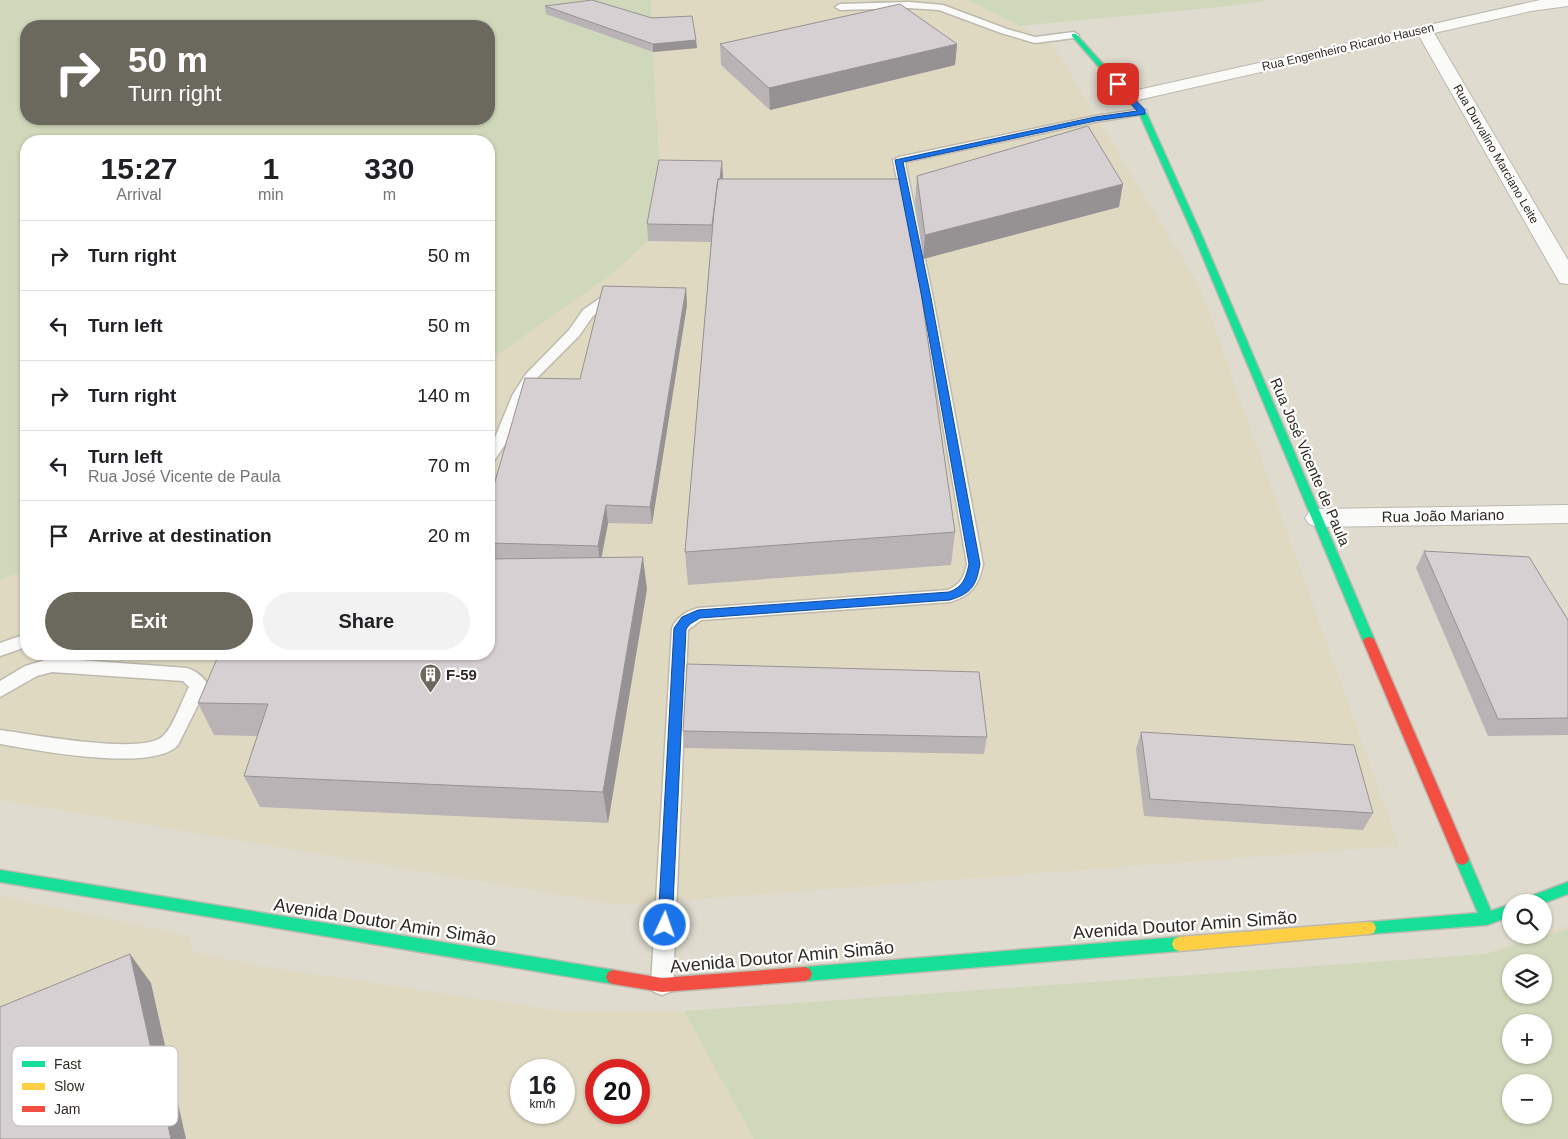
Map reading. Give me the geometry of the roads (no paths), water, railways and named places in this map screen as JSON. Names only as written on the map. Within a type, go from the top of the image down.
[{"type":"street","name":"Rua Engenheiro Ricardo Hausen","points":[[1129,96],[1531,6],[1568,1]]},
{"type":"street","name":"Rua Durvalino Marciano Leite","points":[[1424,30],[1568,278]]},
{"type":"street","name":"Rua José Vicente de Paula","points":[[1074,34],[1142,112],[1198,236],[1488,919]]},
{"type":"street","name":"Rua João Mariano","points":[[1318,518],[1568,514]]},
{"type":"street","name":"Avenida Doutor Amin Simão","points":[[0,876],[662,985],[1488,919],[1502,914]]},
{"type":"street","points":[[1552,894],[1568,888]]},
{"type":"lane","points":[[840,7],[909,5],[940,7],[1004,31],[1035,40],[1074,34]]},
{"type":"lane","points":[[662,985],[680,628],[686,620],[698,614],[950,596],[960,592],[971,582],[975,564],[899,160],[1095,119],[1142,112]]},
{"type":"lane","points":[[495,450],[502,440],[519,396],[531,377],[569,339],[588,314],[605,301],[631,293]]},
{"type":"lane","points":[[0,650],[20,642]]},
{"type":"lane","points":[[0,690],[31,671],[52,665],[187,675],[199,685],[169,742],[149,751],[126,752],[0,737]]},
{"type":"place","name":"F-59","points":[[430,694]]}]
